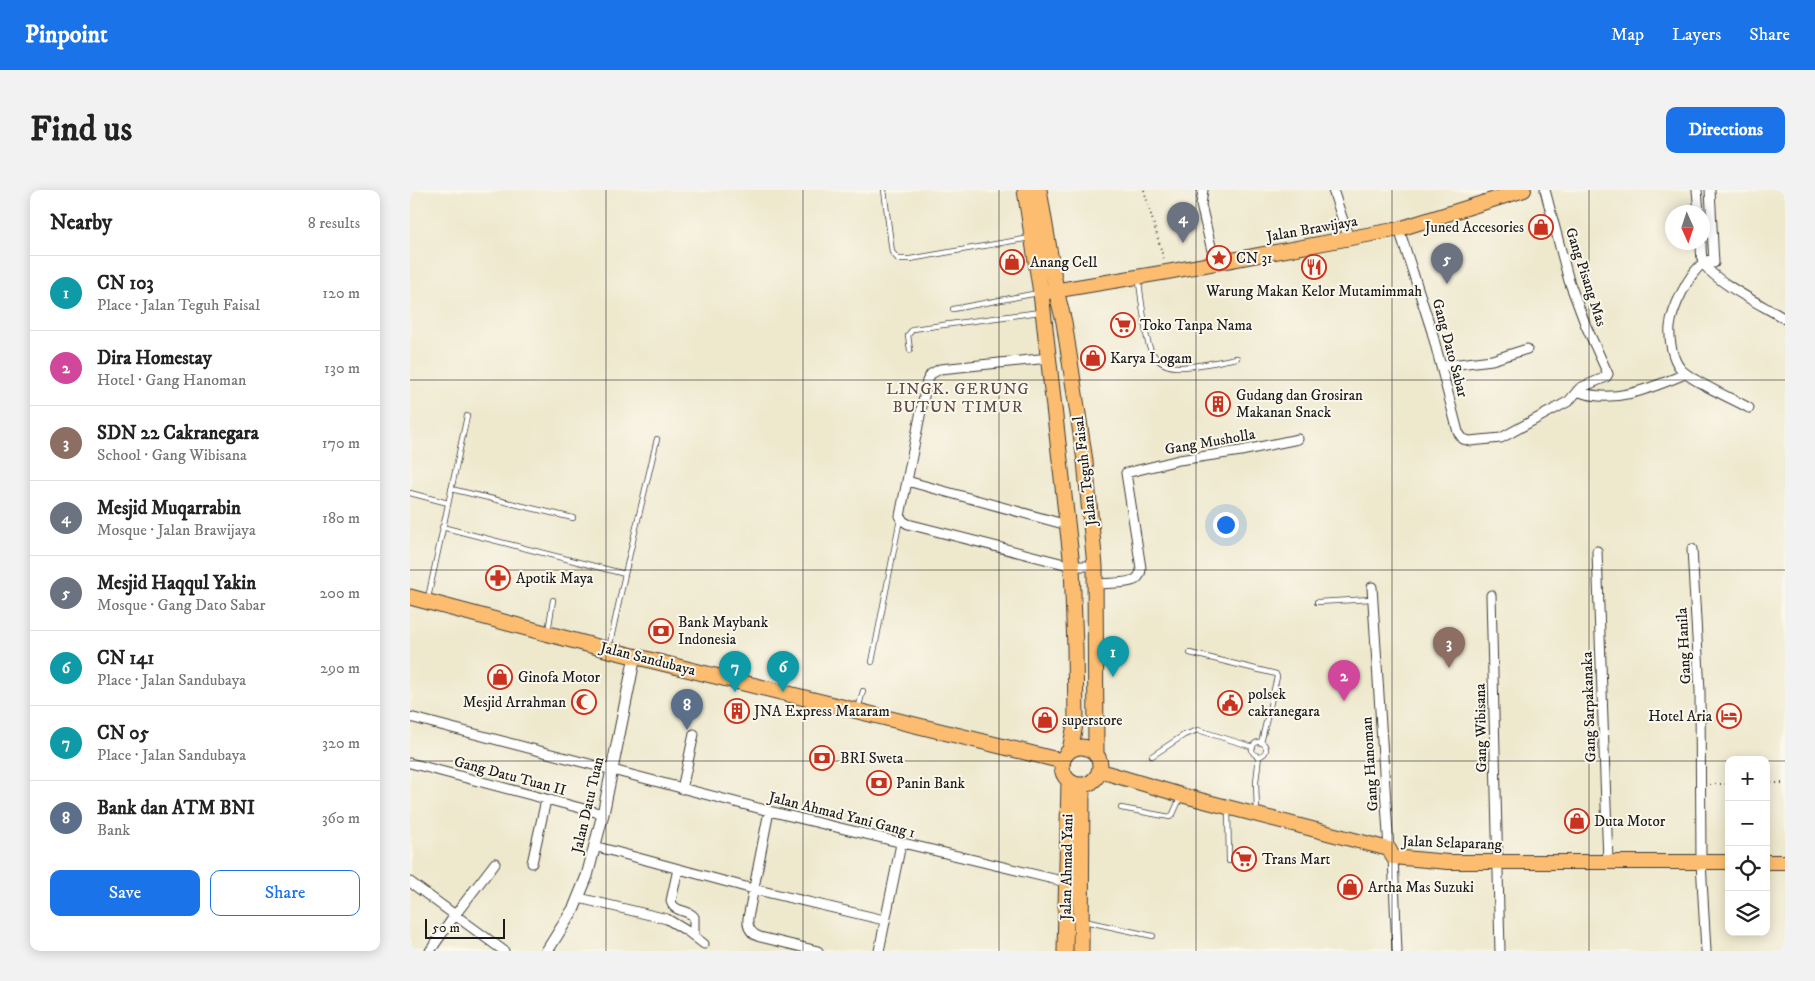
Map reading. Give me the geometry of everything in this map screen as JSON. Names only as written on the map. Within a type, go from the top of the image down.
[{"type":"highway","name":"Jalan Teguh Faisal","points":[[1025,190],[1033,238],[1049,291],[1064,322],[1085,461],[1096,566],[1096,755]]},
{"type":"highway","name":"Jalan Teguh Faisal","points":[[1039,190],[1049,291],[1044,311],[1072,566],[1076,720],[1066,756]]},
{"type":"highway","points":[[1061,462],[1085,461]]},
{"type":"highway","name":"Jalan Sandubaya","points":[[410,597],[609,650],[858,710],[1066,756]]},
{"type":"highway","points":[[1082,747],[1090,750],[1096,755],[1100,771],[1093,781],[1076,784],[1063,775],[1066,756],[1082,747]]},
{"type":"highway","points":[[1076,784],[1081,951]]},
{"type":"highway","name":"Jalan Ahmad Yani","points":[[1065,951],[1066,882],[1076,784]]},
{"type":"main road","name":"Jalan Brawijaya","points":[[1049,291],[1167,272],[1398,229],[1523,190]]},
{"type":"main road","name":"Jalan Selaparang","points":[[1100,771],[1391,853],[1429,861],[1725,862]]},
{"type":"main road","points":[[1770,862],[1785,862]]},
{"type":"street","points":[[1203,190],[1201,205],[1215,263]]},
{"type":"street","points":[[1333,190],[1349,239]]},
{"type":"street","name":"Gang Pisang Mas","points":[[1545,190],[1572,288],[1586,326],[1608,374],[1606,377],[1581,387],[1577,391]]},
{"type":"street","points":[[1697,190],[1698,205]]},
{"type":"street","points":[[1710,190],[1714,273]]},
{"type":"street","name":"Gang Dato Sabar","points":[[1398,229],[1422,297],[1442,366],[1458,432],[1463,439],[1470,441],[1502,438],[1569,401],[1577,391]]},
{"type":"street","points":[[1702,250],[1704,263],[1714,273],[1730,286],[1785,319]]},
{"type":"street","points":[[1713,259],[1704,263],[1691,278],[1678,301],[1670,326],[1671,344],[1676,361],[1685,374],[1749,408]]},
{"type":"street","points":[[1442,366],[1492,360],[1527,349]]},
{"type":"street","points":[[1049,358],[940,369],[933,372],[927,381],[900,510],[900,518],[908,524],[1072,566],[1096,566]]},
{"type":"street","points":[[1577,391],[1590,396],[1601,397],[1622,394],[1653,388],[1685,374]]},
{"type":"street","name":"Gang Musholla","points":[[1096,584],[1136,579],[1140,575],[1142,568],[1126,477],[1127,472],[1179,460],[1241,451],[1298,439]]},
{"type":"street","points":[[907,481],[1067,525]]},
{"type":"street","name":"Gang Hanila","points":[[1692,549],[1700,691],[1701,862],[1706,951]]},
{"type":"street","name":"Gang Sarpakanaka","points":[[1597,551],[1608,861]]},
{"type":"street","name":"Gang Hanoman","points":[[1372,587],[1396,951]]},
{"type":"street","name":"Gang Wibisana","points":[[1491,595],[1500,951]]},
{"type":"street","name":"Jalan Datu Tuan","points":[[551,950],[579,898],[587,876],[603,814],[634,656]]},
{"type":"street","name":"Jalan Ahmad Yani Gang 1","points":[[410,717],[769,811],[1066,882]]},
{"type":"street","points":[[682,789],[694,734]]},
{"type":"street","name":"Gang Datu Tuan II","points":[[410,763],[603,814]]},
{"type":"street","points":[[532,863],[546,800]]},
{"type":"street","points":[[769,811],[753,889],[748,926],[757,936],[818,951]]},
{"type":"street","points":[[879,951],[901,844]]},
{"type":"street","points":[[594,846],[753,889],[884,920]]},
{"type":"street","points":[[430,951],[455,915],[496,863]]},
{"type":"street","points":[[678,869],[671,902],[672,906],[676,909],[692,914],[694,917],[694,936]]},
{"type":"street","points":[[410,882],[504,951]]},
{"type":"street","points":[[579,898],[667,920],[704,944]]},
{"type":"lane","points":[[884,190],[892,252],[898,259],[1033,238]]},
{"type":"lane","points":[[1138,276],[1147,343],[1152,353],[1159,360],[1168,366],[1178,367],[1237,358]]},
{"type":"lane","points":[[953,309],[1049,291]]},
{"type":"lane","points":[[910,350],[908,335],[913,329],[1044,311]]},
{"type":"lane","points":[[428,602],[442,527],[467,416]]},
{"type":"lane","points":[[609,650],[657,439]]},
{"type":"lane","points":[[451,489],[573,518]]},
{"type":"lane","points":[[410,493],[448,503]]},
{"type":"lane","points":[[872,662],[900,518]]},
{"type":"lane","points":[[442,527],[562,560],[625,574]]},
{"type":"lane","points":[[1317,602],[1372,599]]},
{"type":"lane","points":[[548,633],[553,600]]},
{"type":"lane","points":[[1190,653],[1276,674],[1261,743]]},
{"type":"lane","points":[[858,710],[863,691]]},
{"type":"lane","points":[[1152,756],[1184,735],[1198,730],[1253,746],[1256,743],[1261,743]]},
{"type":"lane","points":[[1258,756],[1266,751],[1261,743]]},
{"type":"lane","points":[[1253,746],[1253,753],[1258,756]]},
{"type":"lane","points":[[1257,815],[1256,782],[1258,756]]},
{"type":"lane","points":[[1121,808],[1170,816],[1173,814],[1181,795]]},
{"type":"lane","points":[[1228,807],[1229,861]]},
{"type":"lane","points":[[1081,921],[1153,936]]},
{"type":"path","points":[[1144,190],[1167,272]]},
{"type":"path","points":[[1770,783],[1785,783]]},
{"type":"path","points":[[1700,784],[1725,784]]},
{"type":"place","name":"Juned Accesories","points":[[1541,227]]},
{"type":"place","name":"Mesjid Muqarrabin","points":[[1183,243]]},
{"type":"place","name":"CN 31","points":[[1219,258]]},
{"type":"place","name":"Anang Cell","points":[[1012,262]]},
{"type":"place","name":"Warung Makan Kelor Mutamimmah","points":[[1314,267]]},
{"type":"place","name":"Mesjid Haqqul Yakin","points":[[1447,284]]},
{"type":"place","name":"Toko Tanpa Nama","points":[[1123,325]]},
{"type":"place","name":"Karya Logam","points":[[1093,358]]},
{"type":"place","name":"Gudang dan Grosiran Makanan Snack","points":[[1218,404]]},
{"type":"place","name":"Apotik Maya","points":[[498,578]]},
{"type":"place","name":"Bank Maybank Indonesia","points":[[661,631]]},
{"type":"place","name":"SDN 22 Cakranegara","points":[[1449,668]]},
{"type":"place","name":"Ginofa Motor","points":[[500,677]]},
{"type":"place","name":"CN 103","points":[[1113,677]]},
{"type":"place","name":"CN 05","points":[[735,692]]},
{"type":"place","name":"CN 141","points":[[783,692]]},
{"type":"place","name":"Dira Homestay","points":[[1344,701]]},
{"type":"place","name":"Mesjid Arrahman","points":[[584,702]]},
{"type":"place","name":"polsek cakranegara","points":[[1230,703]]},
{"type":"place","name":"JNA Express Mataram","points":[[737,711]]},
{"type":"place","name":"Hotel Aria","points":[[1729,716]]},
{"type":"place","name":"superstore","points":[[1045,720]]},
{"type":"place","name":"Bank dan ATM BNI","points":[[687,730]]},
{"type":"place","name":"BRI Sweta","points":[[822,758]]},
{"type":"place","name":"Panin Bank","points":[[879,783]]},
{"type":"place","name":"Duta Motor","points":[[1577,821]]},
{"type":"place","name":"Trans Mart","points":[[1244,859]]},
{"type":"place","name":"Artha Mas Suzuki","points":[[1350,887]]},
{"type":"district","name":"LINGK. GERUNG BUTUN TIMUR","points":[[958,398]]}]
